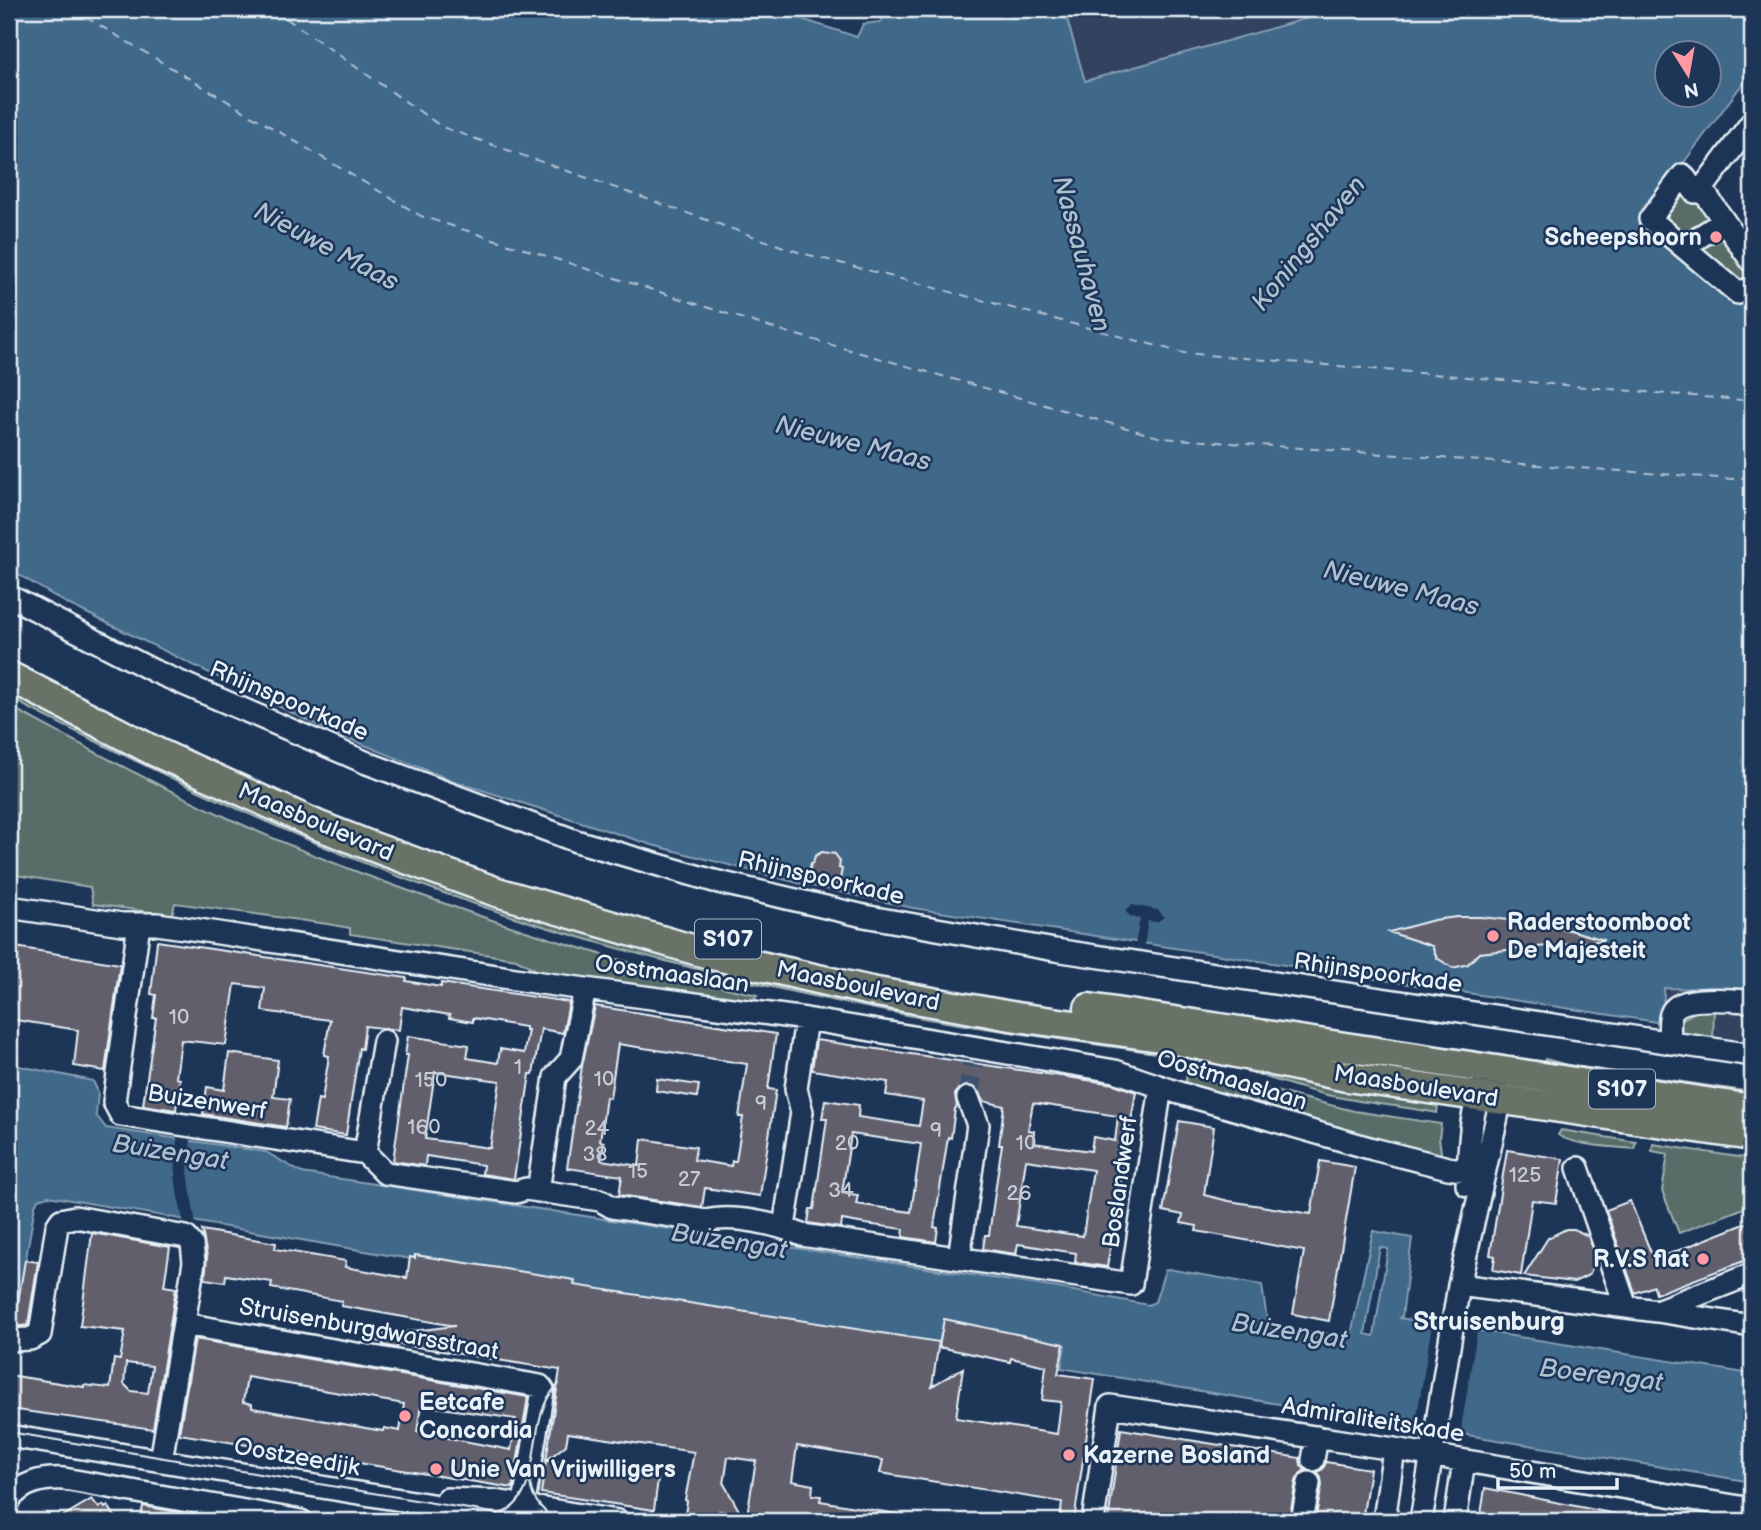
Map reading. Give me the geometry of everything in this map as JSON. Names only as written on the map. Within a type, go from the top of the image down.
[{"type":"main road","name":"Maasboulevard","points":[[9,656],[164,737],[304,800],[439,854],[646,918],[788,954],[935,985],[1169,1018],[1752,1109]]},
{"type":"main road","name":"Maasboulevard","points":[[9,676],[156,752],[317,825],[472,883],[712,955],[871,991],[1017,1017],[1167,1038],[1347,1077],[1752,1136]]},
{"type":"street","points":[[1748,127],[1702,189],[1695,192],[1683,175],[1650,219],[1738,293],[1752,288]]},
{"type":"street","points":[[1702,189],[1752,262]]},
{"type":"street","points":[[1684,247],[1724,221]]},
{"type":"street","name":"Rhijnspoorkade","points":[[9,596],[154,671],[367,763],[563,837],[714,881],[863,916],[1042,948],[1752,1055]]},
{"type":"street","name":"Oostmaaslaan","points":[[9,907],[122,924],[212,932],[585,989],[806,1018],[974,1056],[1115,1071],[1373,1149],[1475,1172]]},
{"type":"street","name":"Buizenwerf","points":[[139,924],[114,1102],[121,1115],[365,1153]]},
{"type":"street","points":[[538,1191],[555,1077],[571,1059],[585,989]]},
{"type":"street","points":[[1670,1043],[1670,1015],[1679,1004],[1691,1000],[1752,1001]]},
{"type":"street","points":[[783,1227],[802,1111],[796,1089],[806,1018]]},
{"type":"street","points":[[384,1041],[365,1153],[385,1173],[516,1192],[526,1189],[600,1200],[612,1207],[706,1221],[719,1218],[783,1227],[802,1235],[959,1258],[978,1125],[968,1098]]},
{"type":"street","points":[[1421,1521],[1475,1172],[1472,1123],[1489,1097],[1492,1069]]},
{"type":"street","name":"Boslandwerf","points":[[959,1258],[1131,1284],[1161,1087]]},
{"type":"street","points":[[1578,1168],[1626,1307]]},
{"type":"street","points":[[9,1340],[30,1339],[40,1334],[58,1224],[61,1220],[70,1217],[180,1235],[188,1239],[194,1262],[161,1461]]},
{"type":"street","points":[[1657,1311],[1752,1274]]},
{"type":"street","points":[[1459,1285],[1752,1326]]},
{"type":"street","name":"Struisenburgdwarsstraat","points":[[184,1324],[540,1386],[543,1390],[520,1516]]},
{"type":"street","name":"Admiraliteitskade","points":[[1093,1521],[1110,1406],[1394,1448],[1752,1509]]},
{"type":"street","name":"Oostzeedijk","points":[[9,1436],[425,1505],[448,1499],[461,1499],[520,1516],[618,1521]]},
{"type":"street","points":[[1313,1460],[1317,1437]]},
{"type":"street","points":[[1384,1521],[1394,1448]]},
{"type":"street","points":[[1455,1521],[1464,1461]]},
{"type":"street","points":[[11,1495],[33,1482],[49,1478],[64,1479],[289,1520]]},
{"type":"street","points":[[1302,1521],[1309,1483]]},
{"type":"shaded area","points":[[1064,9],[1340,9],[1085,81]]},
{"type":"shaded area","points":[[1664,988],[1752,989],[1752,1067],[1661,1052]]},
{"type":"green space","points":[[1684,180],[1715,223],[1684,243],[1655,218]]},
{"type":"green space","points":[[1713,236],[1718,242],[1724,237],[1752,277],[1752,284],[1739,289],[1698,255]]},
{"type":"green space","points":[[9,686],[393,865],[1111,1038],[1327,1087],[1438,1106],[1437,1113],[1327,1095],[1208,1061],[981,1028],[852,1004],[732,978],[554,930],[438,891],[281,828],[25,706],[9,696]]},
{"type":"green space","points":[[9,706],[202,806],[352,870],[477,915],[581,948],[757,995],[750,1003],[542,973],[516,959],[350,934],[350,928],[327,924],[175,903],[172,915],[93,904],[90,887],[9,874]]},
{"type":"green space","points":[[1708,1005],[1714,1005],[1713,1043],[1681,1038],[1681,1020]]},
{"type":"green space","points":[[1545,1059],[1568,1065],[1752,1092],[1752,1100],[1543,1068]]},
{"type":"green space","points":[[1188,1069],[1354,1111],[1441,1124],[1439,1138],[1442,1159],[1185,1084]]},
{"type":"green space","points":[[1561,1130],[1636,1142],[1634,1149],[1584,1144],[1558,1135]]},
{"type":"green space","points":[[1653,1144],[1752,1159],[1752,1205],[1679,1233],[1662,1191],[1668,1154],[1652,1151]]},
{"type":"water","points":[[9,9],[771,9],[857,37],[863,24],[880,22],[891,9],[1064,9],[1085,81],[1340,9],[1752,9],[1752,71],[1641,220],[1752,295],[1752,990],[1664,988],[1663,1023],[913,908],[798,883],[652,845],[451,780],[325,729],[68,604],[9,569]]},
{"type":"water","points":[[9,1064],[93,1081],[98,1092],[96,1115],[106,1128],[266,1152],[302,1173],[1058,1288],[1148,1305],[1155,1302],[1165,1270],[1168,1269],[1262,1285],[1268,1327],[1273,1330],[1351,1335],[1373,1231],[1412,1238],[1402,1317],[1399,1318],[1752,1374],[1752,1482],[1061,1368],[1065,1345],[944,1321],[938,1347],[48,1196],[38,1199],[35,1205],[14,1329],[9,1330]],"holes":[[[1380,1247],[1388,1249],[1374,1336],[1365,1334]]]},
{"type":"pier","points":[[1132,905],[1158,910],[1164,917],[1157,922],[1148,921],[1144,946],[1135,945],[1140,919],[1131,917],[1125,911]]},
{"type":"pier","points":[[177,1136],[191,1138],[188,1172],[196,1226],[184,1224],[178,1197],[175,1176]]},
{"type":"pier","points":[[1432,1324],[1477,1331],[1460,1435],[1415,1427]]},
{"type":"building","points":[[822,852],[835,854],[840,861],[839,868],[842,869],[839,884],[828,882],[823,886],[818,881],[808,879],[811,863],[815,856]]},
{"type":"building","name":"Raderstoomboot De Majesteit","points":[[1457,917],[1508,920],[1529,926],[1570,930],[1604,940],[1479,953],[1468,964],[1453,968],[1437,958],[1432,946],[1389,932]]},
{"type":"building","points":[[157,941],[407,978],[406,981],[441,987],[441,983],[569,1002],[563,1033],[541,1029],[533,1074],[530,1074],[514,1179],[482,1174],[483,1165],[426,1156],[425,1166],[393,1161],[408,1055],[405,1055],[408,1036],[469,1045],[467,1058],[498,1063],[500,1049],[524,1053],[528,1030],[525,1030],[525,1027],[473,1018],[473,1022],[402,1007],[399,1030],[365,1026],[362,1049],[359,1048],[346,1135],[313,1130],[318,1099],[322,1100],[329,1056],[324,1055],[330,1020],[262,1011],[265,988],[235,984],[226,1045],[181,1040],[176,1078],[180,1079],[176,1110],[143,1105],[156,1018],[153,1018],[156,995],[151,994]],"holes":[[[435,1072],[500,1081],[490,1148],[425,1139]]]},
{"type":"building","points":[[9,946],[120,964],[105,1071],[74,1066],[78,1030],[9,1019]]},
{"type":"building","points":[[595,1006],[776,1034],[768,1089],[776,1090],[760,1196],[705,1188],[702,1207],[619,1195],[622,1176],[567,1168],[582,1066]],"holes":[[[618,1044],[747,1064],[739,1117],[743,1117],[736,1161],[732,1161],[731,1166],[694,1160],[696,1147],[642,1139],[639,1166],[601,1160],[604,1142],[600,1141],[606,1097],[610,1098]]]},
{"type":"building","points":[[816,1040],[1114,1084],[1136,1092],[1107,1267],[1075,1262],[1076,1253],[1018,1244],[1016,1254],[983,1249],[985,1235],[989,1235],[1002,1145],[999,1145],[1004,1106],[983,1101],[977,1088],[970,1085],[958,1089],[955,1095],[957,1107],[951,1138],[948,1137],[934,1227],[938,1228],[936,1242],[903,1237],[904,1229],[842,1220],[841,1228],[808,1223],[810,1209],[814,1209],[827,1119],[822,1119],[825,1100],[859,1105],[858,1117],[919,1126],[923,1101],[886,1095],[888,1082],[812,1070]],"holes":[[[1033,1103],[1118,1116],[1115,1141],[1093,1137],[1091,1151],[1033,1143],[1034,1131],[1028,1130]],[[851,1134],[921,1144],[911,1212],[856,1204],[858,1195],[842,1193]],[[1026,1160],[1093,1170],[1083,1236],[1016,1226]]]},
{"type":"building","points":[[229,1053],[278,1060],[273,1097],[290,1099],[286,1127],[203,1114],[207,1087],[224,1090]]},
{"type":"building","points":[[657,1079],[699,1085],[697,1097],[656,1091]]},
{"type":"building","points":[[1179,1121],[1214,1127],[1204,1195],[1311,1214],[1320,1161],[1355,1167],[1329,1321],[1293,1314],[1304,1251],[1196,1231],[1197,1226],[1181,1223],[1183,1215],[1163,1211]]},
{"type":"building","points":[[1507,1150],[1563,1159],[1556,1203],[1532,1200],[1521,1275],[1493,1270],[1495,1256],[1490,1255]]},
{"type":"building","name":"R.V.S flat","points":[[1630,1201],[1654,1260],[1752,1221],[1752,1258],[1656,1294],[1654,1286],[1635,1293],[1606,1210]]},
{"type":"building","points":[[1566,1229],[1574,1229],[1588,1236],[1596,1260],[1589,1275],[1574,1282],[1524,1276],[1548,1238]]},
{"type":"building","points":[[202,1230],[276,1243],[275,1249],[346,1261],[345,1267],[407,1278],[410,1257],[415,1258],[415,1255],[575,1280],[574,1285],[939,1342],[932,1386],[963,1368],[956,1418],[1057,1434],[1061,1402],[1042,1400],[1046,1366],[1011,1358],[1010,1362],[939,1347],[944,1319],[1064,1344],[1058,1374],[1095,1379],[1074,1521],[1060,1521],[1062,1502],[880,1473],[883,1460],[797,1446],[792,1481],[813,1485],[812,1495],[821,1496],[820,1501],[897,1514],[896,1521],[746,1521],[756,1461],[728,1457],[724,1484],[741,1514],[719,1511],[718,1518],[710,1521],[707,1518],[685,1515],[685,1500],[694,1452],[568,1433],[566,1445],[547,1460],[605,1473],[606,1466],[625,1469],[624,1474],[658,1479],[654,1510],[541,1493],[560,1370],[398,1344],[397,1348],[383,1345],[383,1342],[371,1340],[371,1336],[455,1326],[341,1306],[342,1301],[271,1288],[272,1282],[226,1275],[225,1282],[205,1279],[207,1257]]},
{"type":"building","points":[[92,1233],[170,1247],[164,1286],[176,1288],[153,1429],[9,1409],[9,1375],[84,1387],[110,1388],[114,1359],[120,1360],[125,1331],[80,1326]],"holes":[[[126,1363],[152,1366],[148,1393],[131,1391],[124,1384]]]},
{"type":"building","points":[[25,1260],[38,1262],[28,1325],[14,1327]]},
{"type":"building","points":[[195,1339],[528,1397],[513,1488],[179,1434]],"holes":[[[247,1377],[404,1404],[400,1431],[384,1428],[383,1431],[252,1408],[252,1404],[243,1402]],[[421,1405],[516,1419],[511,1450],[417,1432]]]},
{"type":"building","points":[[1121,1429],[1300,1458],[1305,1470],[1296,1481],[1289,1521],[1108,1521]]},
{"type":"building","points":[[1326,1462],[1370,1469],[1362,1521],[1315,1521],[1322,1485],[1317,1472],[1323,1469]]},
{"type":"building","points":[[1485,1488],[1621,1515],[1620,1521],[1480,1521]]},
{"type":"building","points":[[92,1499],[99,1508],[108,1506],[118,1521],[55,1521]]},
{"type":"building","points":[[143,1506],[199,1516],[199,1521],[140,1521]]},
{"type":"ferry route","points":[[72,9],[421,216],[772,328],[1162,438],[1732,479],[1752,477]]},
{"type":"ferry route","points":[[273,9],[442,127],[798,252],[1184,353],[1752,401]]},
{"type":"tunnel","points":[[968,1098],[973,1064]]},
{"type":"tram line","points":[[495,1516],[512,1507],[523,1493],[530,1476],[540,1417],[547,1399],[559,1384]]},
{"type":"tram line","points":[[9,1432],[540,1521]]},
{"type":"tram line","points":[[530,1477],[532,1491],[538,1503],[558,1521]]},
{"type":"tram line","points":[[775,1521],[777,1517]]},
{"type":"place","name":"Scheepshoorn","points":[[1716,237]]},
{"type":"place","name":"Raderstoomboot De Majesteit","points":[[1493,936]]},
{"type":"place","name":"R.V.S flat","points":[[1703,1259]]},
{"type":"place","name":"Eetcafe Concordia","points":[[405,1416]]},
{"type":"place","name":"Kazerne Bosland","points":[[1069,1455]]},
{"type":"place","name":"Unie Van Vrijwilligers","points":[[436,1469]]},
{"type":"district","name":"Struisenburg","points":[[1489,1322]]},
{"type":"water label","name":"Koningshaven","points":[[1309,244]]},
{"type":"water label","name":"Nieuwe Maas","points":[[326,247]]},
{"type":"water label","name":"Nassauhaven","points":[[1081,254]]},
{"type":"water label","name":"Nieuwe Maas","points":[[853,444]]},
{"type":"water label","name":"Nieuwe Maas","points":[[1401,589]]},
{"type":"water label","name":"Buizengat","points":[[170,1153]]},
{"type":"water label","name":"Buizengat","points":[[729,1242]]},
{"type":"water label","name":"Buizengat","points":[[1289,1332]]},
{"type":"water label","name":"Boerengat","points":[[1601,1376]]}]
